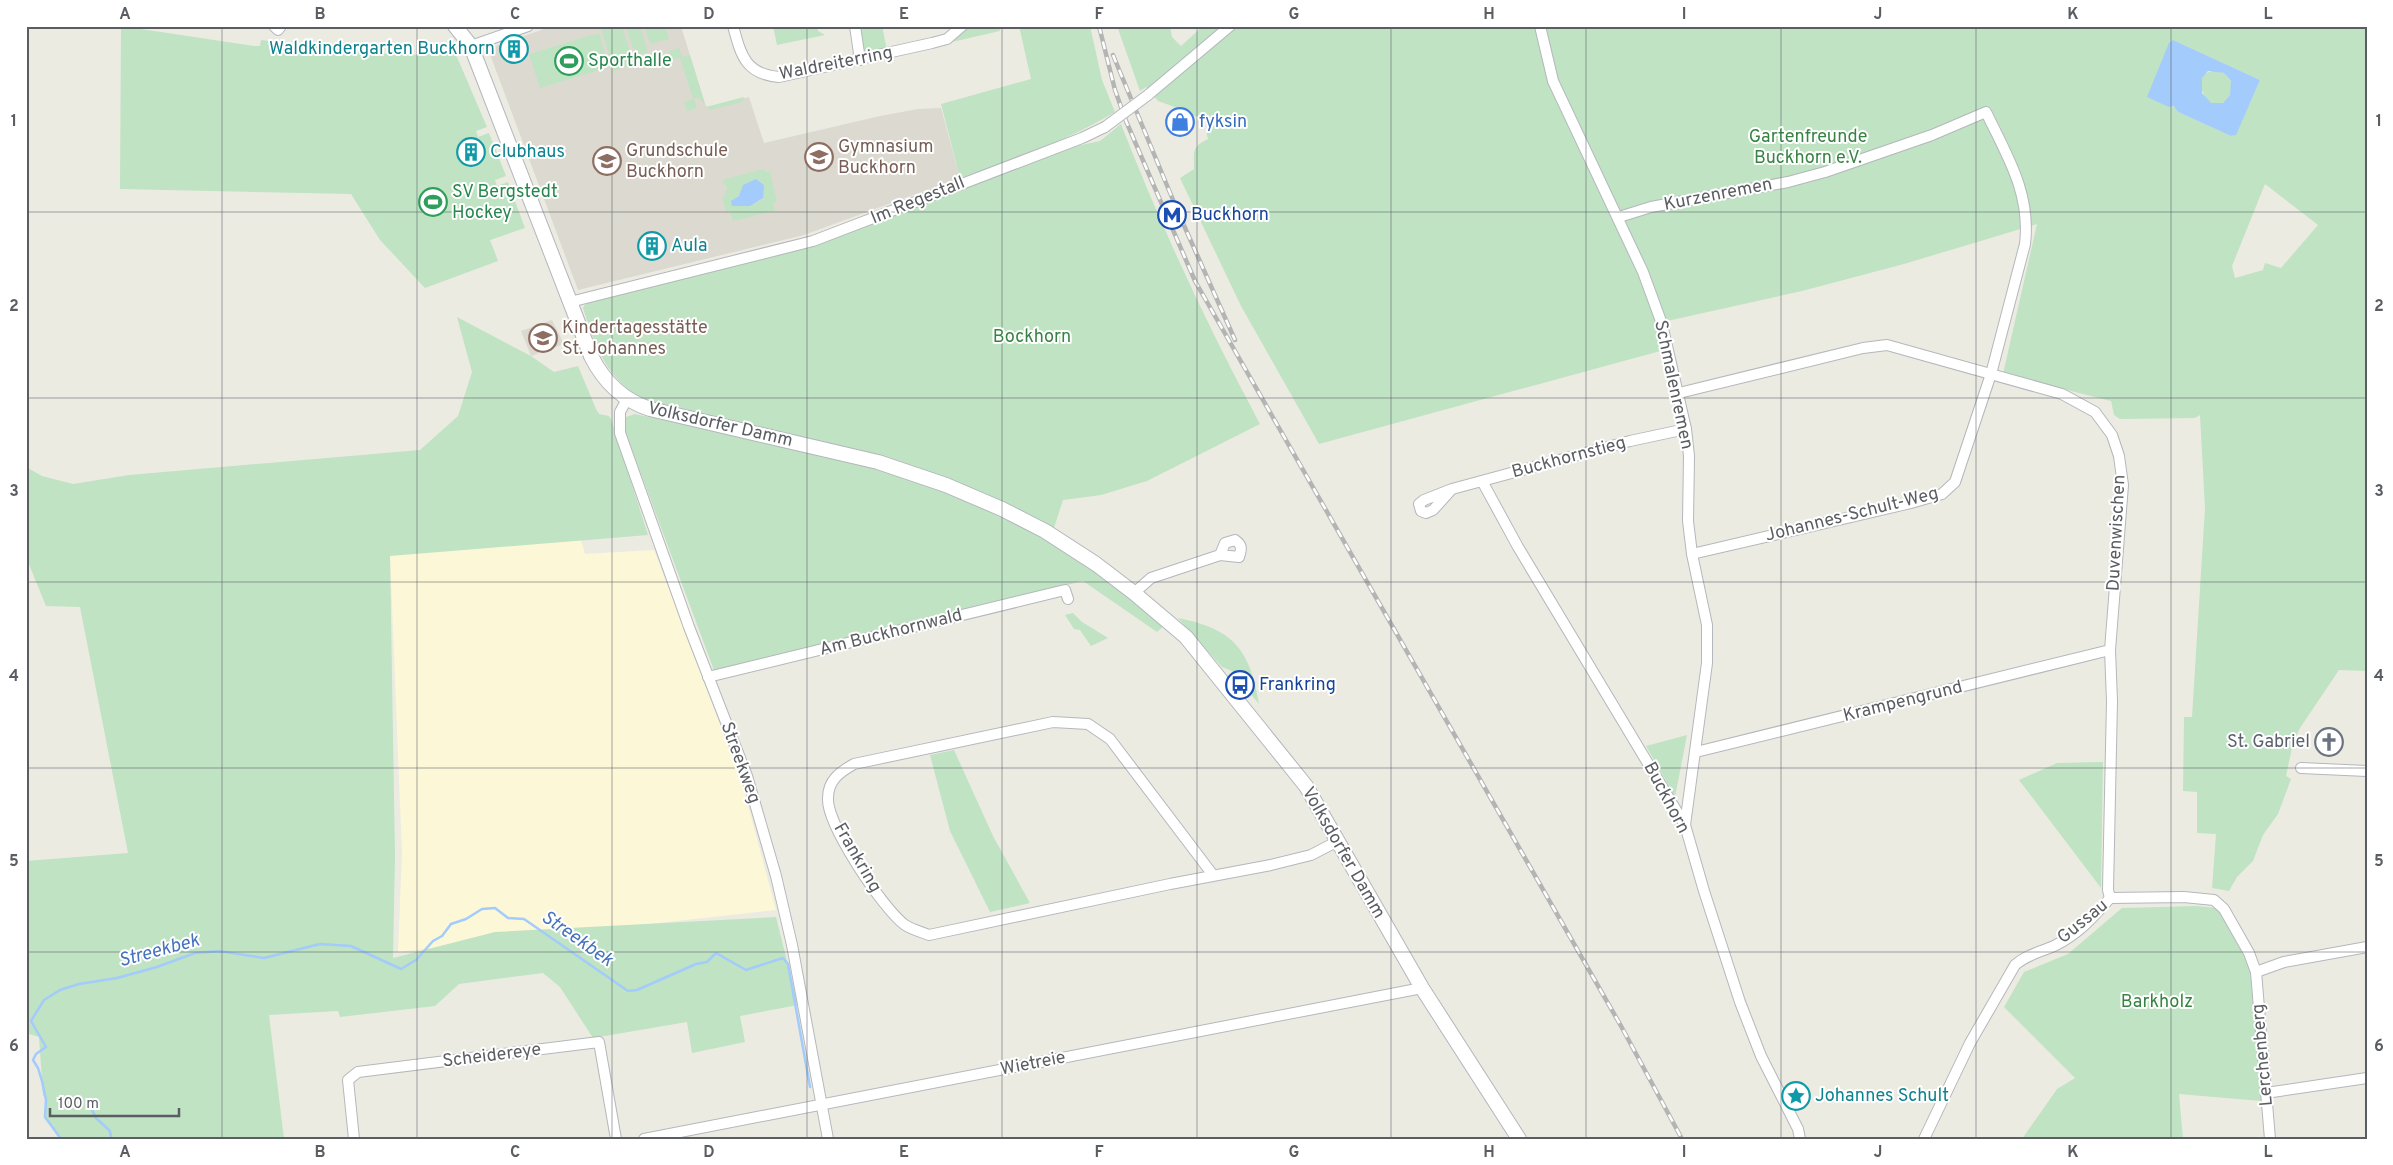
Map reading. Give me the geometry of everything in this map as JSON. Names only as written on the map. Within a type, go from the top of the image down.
[{"type":"main road","name":"Volksdorfer Damm","points":[[455,26],[471,46],[570,302],[599,372],[611,387],[627,399],[658,411],[878,462],[946,485],[1002,509],[1045,531],[1096,564],[1134,592],[1186,636],[1306,786],[1422,988],[1519,1139]]},
{"type":"street","points":[[274,26],[278,30],[281,26]]},
{"type":"street","points":[[471,46],[528,26]]},
{"type":"street","name":"Waldreiterring","points":[[733,26],[744,60],[762,74],[779,77],[888,54],[947,39],[962,26]]},
{"type":"street","points":[[854,26],[860,60]]},
{"type":"street","name":"Im Regestall","points":[[570,302],[761,254],[839,232],[1058,147],[1105,127],[1148,95],[1230,26]]},
{"type":"street","name":"Schmalenremen","points":[[1540,26],[1553,82],[1619,217],[1643,272],[1662,324],[1686,428],[1689,456],[1688,521],[1692,554],[1707,625],[1707,663],[1685,825]]},
{"type":"street","name":"Kurzenremen","points":[[1619,217],[1651,207],[1788,182],[1824,172],[1932,135],[1986,112],[2015,173],[2023,196],[2028,222],[2025,244],[1991,374]]},
{"type":"street","name":"Duvenwischen","points":[[1679,393],[1863,348],[1887,345],[2062,394],[2095,412],[2112,435],[2119,456],[2123,485],[2110,650],[2112,701],[2108,890],[2110,898]]},
{"type":"street","name":"Johannes-Schult-Weg","points":[[1692,554],[1942,494],[1955,482],[1991,374]]},
{"type":"street","name":"Streekweg","points":[[627,399],[620,412],[620,433],[708,677],[747,776],[776,876],[792,945],[828,1139]]},
{"type":"street","name":"Buckhornstieg","points":[[1452,489],[1686,428]]},
{"type":"street","name":"Buckhorn","points":[[1482,481],[1518,547],[1611,698],[1685,825],[1740,1002],[1761,1056],[1800,1139]]},
{"type":"street","points":[[1134,592],[1151,578],[1220,555]]},
{"type":"street","name":"Am Buckhornwald","points":[[708,677],[1065,590],[1068,598]]},
{"type":"street","name":"Krampengrund","points":[[1696,752],[2110,650]]},
{"type":"street","name":"Frankring","points":[[1213,875],[1110,739],[1088,724],[1053,722],[854,764],[837,773],[831,783],[827,799],[841,838],[881,901],[905,925],[929,936],[1311,855],[1338,841]]},
{"type":"street","points":[[2301,768],[2367,771]]},
{"type":"street","name":"Gussau","points":[[1924,1139],[1970,1043],[2015,964],[2023,958],[2055,946],[2076,933],[2110,898],[2184,896],[2214,900],[2229,916],[2249,953],[2256,972]]},
{"type":"street","points":[[2256,972],[2284,962],[2367,946]]},
{"type":"street","name":"Lerchenberg","points":[[2256,972],[2270,1139]]},
{"type":"street","name":"Wietreie","points":[[644,1139],[1422,988]]},
{"type":"street","name":"Scheidereye","points":[[354,1139],[348,1080],[358,1072],[599,1042],[616,1139]]},
{"type":"street","points":[[2266,1093],[2367,1078]]},
{"type":"shaded area","name":"Gymnasium Buckhorn","points":[[552,26],[681,26],[706,107],[749,97],[764,143],[880,116],[918,109],[941,108],[960,178],[804,235],[578,290],[488,49]]},
{"type":"shaded area","name":"Kindertagesstätte St. Johannes","points":[[552,320],[564,344],[531,356],[521,331]]},
{"type":"shaded area","points":[[581,540],[585,554],[654,550],[742,783],[776,910],[398,952],[402,853],[390,555]]},
{"type":"green space","points":[[121,26],[254,46],[260,46],[261,40],[388,54],[412,55],[450,51],[457,57],[487,127],[476,131],[478,137],[489,133],[506,176],[495,180],[497,186],[508,182],[525,228],[490,240],[498,261],[425,288],[380,240],[351,194],[120,189]]},
{"type":"green space","points":[[600,26],[622,26],[634,64],[614,71]]},
{"type":"green space","points":[[626,26],[640,26],[648,52],[637,55],[635,48],[633,49]]},
{"type":"green space","name":"Sporthalle","points":[[644,26],[665,26],[669,39],[650,44]]},
{"type":"green space","points":[[773,26],[817,26],[818,31],[825,35],[777,45]]},
{"type":"green space","points":[[859,26],[882,26],[888,55],[865,59]]},
{"type":"green space","points":[[962,26],[999,26],[1000,31],[952,42],[947,39]]},
{"type":"green space","points":[[1019,26],[1090,26],[1102,80],[1115,112],[1059,141],[960,178],[941,104],[1031,79]]},
{"type":"green space","name":"Gartenfreunde Buckhorn e.V.","points":[[1117,26],[1170,26],[1172,37],[1181,46],[1203,26],[2367,26],[2367,671],[2339,670],[2300,728],[2293,743],[2286,776],[2291,779],[2278,814],[2263,835],[2253,861],[2237,877],[2229,891],[2212,888],[2216,834],[2197,833],[2197,792],[2183,791],[2184,717],[2192,717],[2205,508],[2200,415],[2195,418],[2120,419],[2114,415],[2111,401],[2003,374],[2037,224],[1904,264],[1802,291],[1658,323],[1664,350],[1319,444],[1241,306],[1180,178],[1194,169],[1196,148],[1208,139],[1206,131],[1211,129],[1215,120],[1200,120],[1186,109],[1186,111],[1158,101],[1146,87],[1140,91]],"holes":[[[2173,40],[2260,80],[2235,135],[2231,136],[2178,112],[2176,107],[2171,106]],[[2265,184],[2318,225],[2281,268],[2265,263],[2263,270],[2235,278],[2232,266]]]},
{"type":"green space","name":"Sporthalle","points":[[599,33],[609,67],[540,88],[529,54]]},
{"type":"green space","points":[[679,48],[682,57],[690,55],[705,105],[698,97],[694,99],[697,108],[687,111],[684,102],[693,99],[680,58],[672,60],[669,51]]},
{"type":"green space","points":[[2214,71],[2224,73],[2232,83],[2230,95],[2223,103],[2211,103],[2202,89],[2201,84],[2204,75]]},
{"type":"green space","points":[[744,97],[742,102],[710,110],[707,107]]},
{"type":"green space","name":"Bockhorn","points":[[1121,124],[1152,201],[1186,276],[1260,424],[1147,481],[1101,495],[1063,500],[1053,531],[981,494],[647,401],[622,384],[613,374],[598,350],[583,308],[588,300],[732,266],[835,238],[966,185],[1063,149],[1100,141]]},
{"type":"green space","points":[[764,169],[766,172],[770,171],[777,202],[773,203],[775,211],[733,221],[730,211],[726,212],[722,197],[725,196],[727,187],[722,182],[725,179]],"holes":[[[759,180],[764,185],[762,200],[750,206],[735,197],[739,196],[742,188]]]},
{"type":"green space","points":[[457,317],[531,356],[554,372],[578,366],[599,414],[609,416],[611,419],[648,535],[390,556],[395,855],[393,958],[495,932],[776,917],[798,1005],[740,1016],[745,1042],[692,1053],[687,1022],[593,1038],[560,987],[543,973],[459,984],[435,1006],[340,1017],[338,1011],[269,1015],[284,1139],[61,1139],[45,1117],[46,1100],[43,1095],[39,1037],[26,1033],[26,861],[128,853],[80,607],[46,606],[28,562],[26,562],[26,467],[42,476],[73,484],[129,475],[420,450],[458,416],[472,372]]},
{"type":"green space","points":[[635,414],[834,456],[941,487],[1029,528],[1069,552],[1166,624],[1157,632],[1083,581],[715,673],[624,428],[626,417]]},
{"type":"green space","points":[[1073,613],[1082,622],[1108,638],[1091,646],[1080,630],[1074,629],[1065,615]]},
{"type":"green space","points":[[1178,618],[1213,628],[1236,644],[1250,669],[1259,704],[1232,671],[1222,667]]},
{"type":"green space","points":[[1687,735],[1675,797],[1646,746]]},
{"type":"green space","points":[[954,750],[993,836],[1030,903],[990,912],[950,831],[930,755]]},
{"type":"green space","points":[[2103,762],[2101,888],[2019,780],[2057,763]]},
{"type":"green space","name":"Barkholz","points":[[2196,906],[2217,908],[2250,967],[2261,1101],[2179,1094],[2183,1139],[2022,1139],[2057,1089],[2075,1078],[2004,1007],[2024,972],[2068,954],[2122,908]]},
{"type":"water","points":[[2173,40],[2260,80],[2236,135],[2231,136],[2178,112],[2174,106],[2169,107],[2147,97],[2169,43]],"holes":[[[2208,71],[2224,73],[2231,81],[2230,95],[2223,103],[2211,103],[2202,93],[2202,78]]]},
{"type":"water","points":[[756,179],[764,185],[763,198],[750,206],[732,206],[731,201],[739,196],[743,185]]},
{"type":"waterway","name":"Streekbek","points":[[61,1139],[45,1117],[46,1100],[38,1068],[33,1060],[36,1054],[46,1047],[31,1021],[44,1000],[60,990],[79,984],[117,978],[157,967],[195,953],[219,951],[264,958],[320,944],[351,946],[401,969],[416,960],[433,941],[442,936],[451,924],[466,919],[482,909],[495,908],[508,918],[524,919],[628,991],[637,990],[696,964],[707,962],[716,953],[746,970],[783,958],[788,964],[810,1087]]},
{"type":"waterway","points":[[88,1102],[96,1118],[110,1131],[111,1139]]},
{"type":"railway","points":[[1099,26],[1115,90],[1126,121],[1195,281],[1621,1026],[1682,1139]]},
{"type":"railway","points":[[1113,55],[1178,212],[1235,340]]},
{"type":"place","name":"Waldkindergarten Buckhorn","points":[[514,49]]},
{"type":"place","name":"Sporthalle","points":[[569,61]]},
{"type":"place","name":"fyksin","points":[[1180,122]]},
{"type":"place","name":"Clubhaus","points":[[471,152]]},
{"type":"place","name":"Gymnasium Buckhorn","points":[[819,157]]},
{"type":"place","name":"Grundschule Buckhorn","points":[[607,161]]},
{"type":"place","name":"SV Bergstedt Hockey","points":[[433,202]]},
{"type":"place","name":"Buckhorn","points":[[1172,215]]},
{"type":"place","name":"Aula","points":[[652,246]]},
{"type":"place","name":"Kindertagesstätte St. Johannes","points":[[543,338]]},
{"type":"place","name":"Frankring","points":[[1240,685]]},
{"type":"place","name":"St. Gabriel","points":[[2329,742]]},
{"type":"place","name":"Johannes Schult","points":[[1796,1096]]}]
